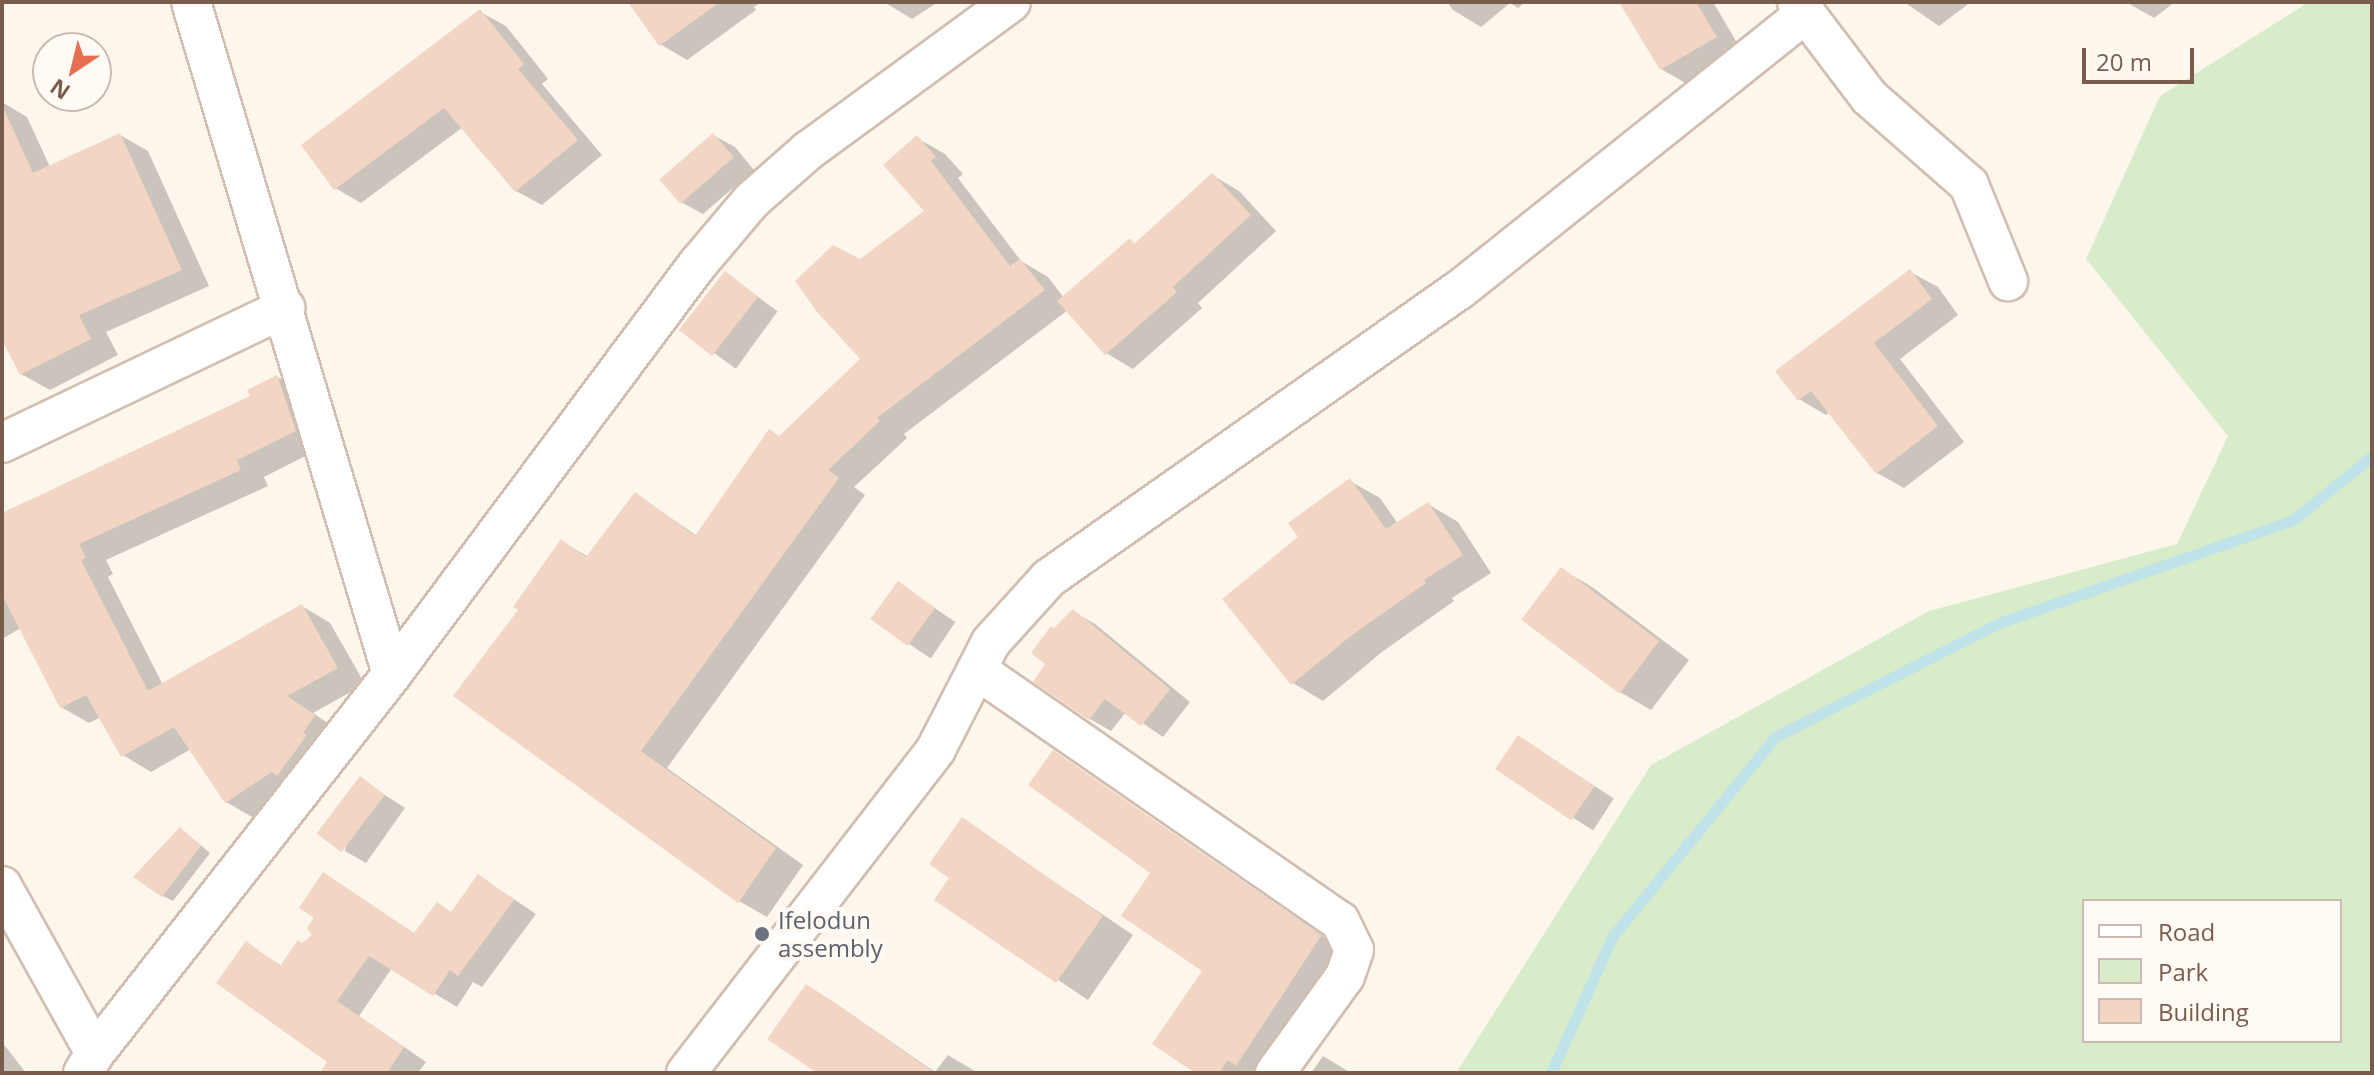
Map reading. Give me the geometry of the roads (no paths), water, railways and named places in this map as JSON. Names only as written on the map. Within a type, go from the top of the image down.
[{"type":"street","points":[[2,886],[89,1063],[392,674],[697,265],[752,200],[809,150],[1011,2]]},
{"type":"street","points":[[198,6],[392,674]]},
{"type":"street","points":[[686,1073],[936,749],[991,642],[1049,578],[1458,291],[1802,8],[1869,97],[1969,185],[2008,281]]},
{"type":"street","points":[[2,443],[285,308]]},
{"type":"street","points":[[977,670],[1340,921],[1354,950],[1345,976],[1275,1073]]},
{"type":"waterway","points":[[1551,1073],[1612,937],[1775,737],[1999,623],[2293,520],[2372,456]]},
{"type":"place","name":"Ifelodun assembly","points":[[762,934]]}]
